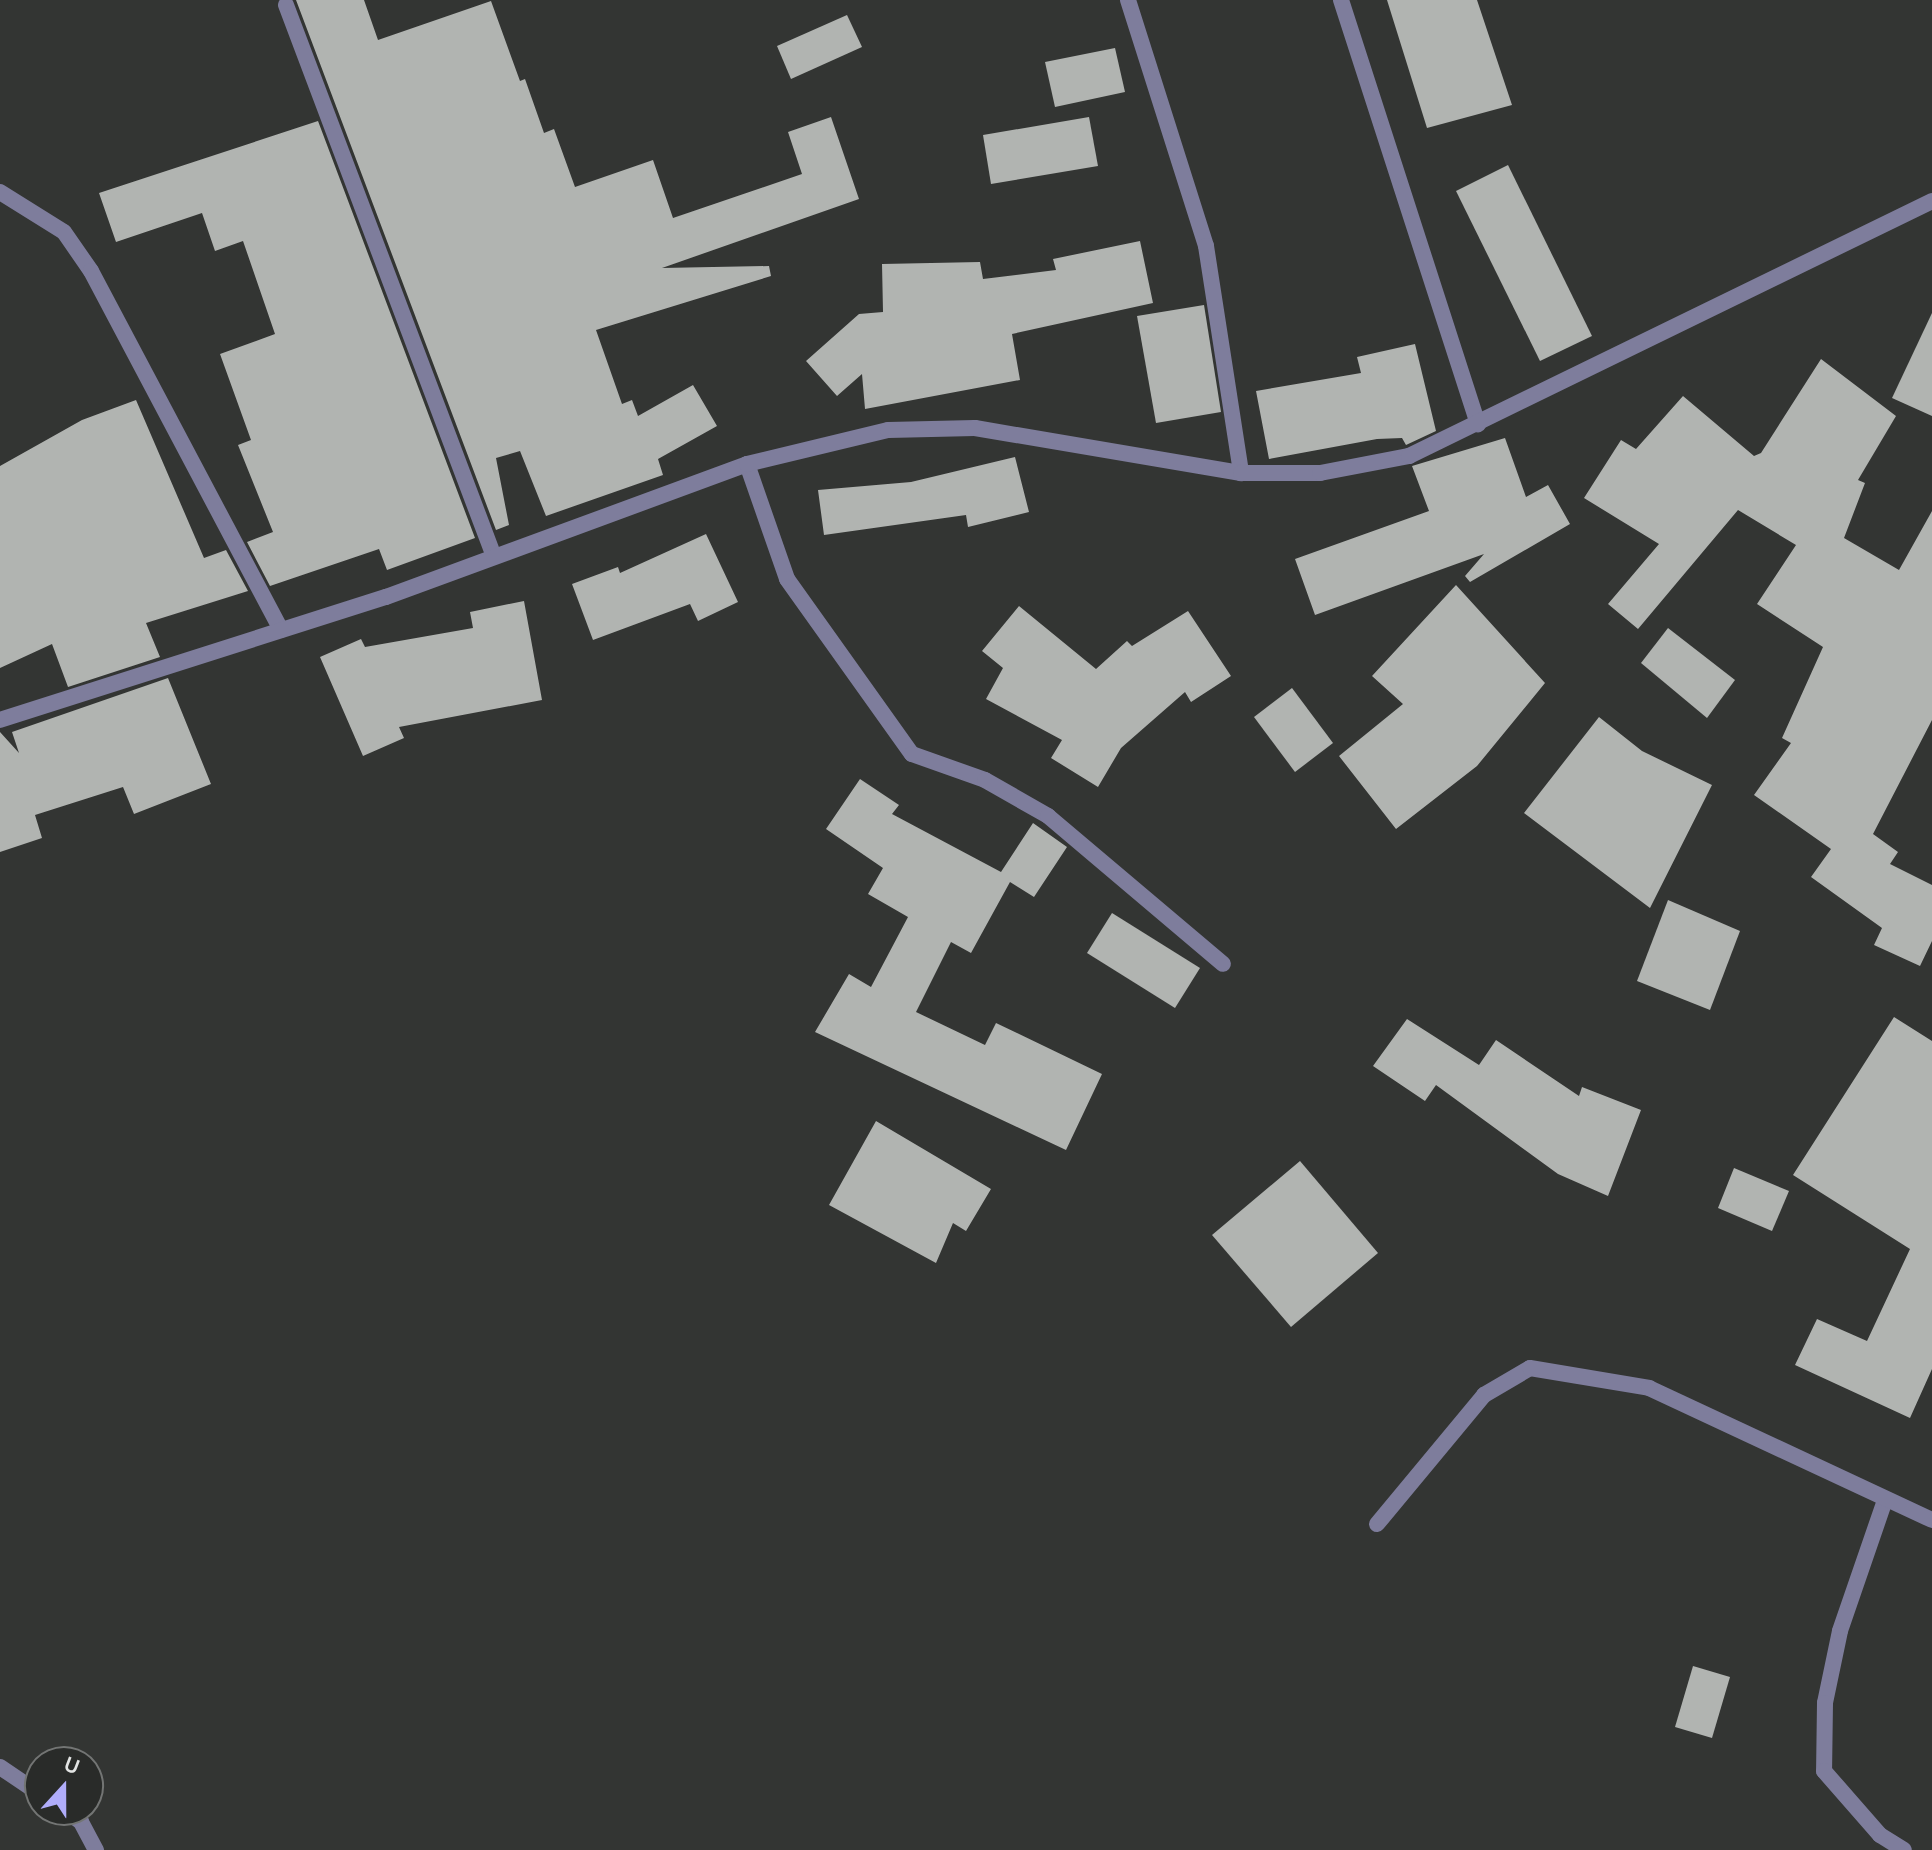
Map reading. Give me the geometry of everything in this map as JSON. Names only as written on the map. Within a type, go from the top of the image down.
[{"type":"street","points":[[1128,0],[1206,246],[1241,473]]},
{"type":"street","points":[[1341,0],[1478,424]]},
{"type":"street","points":[[286,5],[493,554]]},
{"type":"street","points":[[0,192],[64,232],[91,271],[281,630]]},
{"type":"street","points":[[0,720],[281,630],[747,464],[936,425],[1241,473],[1320,473],[1409,456],[1932,201]]},
{"type":"street","points":[[747,464],[787,579],[912,754],[985,780],[1048,816],[1223,964]]},
{"type":"street","points":[[1377,1524],[1484,1395],[1530,1368],[1649,1388],[1884,1503],[1932,1520]]},
{"type":"street","points":[[1884,1503],[1840,1631],[1825,1703],[1824,1771],[1880,1835],[1904,1850]]},
{"type":"street","points":[[0,1767],[24,1783]]},
{"type":"street","points":[[83,1826],[96,1850]]},
{"type":"building","points":[[296,0],[364,0],[378,40],[491,1],[520,81],[525,79],[544,133],[554,129],[575,187],[653,160],[673,218],[802,174],[788,132],[831,117],[859,199],[662,268],[769,266],[771,276],[596,330],[622,404],[632,400],[638,416],[693,385],[717,426],[658,459],[663,475],[546,516],[520,451],[496,458],[509,525],[496,530]]},
{"type":"building","points":[[1387,0],[1477,0],[1512,105],[1427,128]]},
{"type":"building","points":[[847,15],[862,47],[791,79],[777,46]]},
{"type":"building","points":[[1115,48],[1125,92],[1055,107],[1045,62]]},
{"type":"building","points":[[1089,117],[1098,166],[991,184],[983,135]]},
{"type":"building","points":[[318,121],[475,538],[387,570],[379,549],[270,586],[247,542],[273,532],[238,445],[251,440],[220,354],[275,334],[243,241],[215,251],[202,213],[116,242],[99,193]]},
{"type":"building","points":[[1508,165],[1592,336],[1540,361],[1456,191]]},
{"type":"building","points":[[1140,241],[1153,303],[1012,334],[1020,380],[865,409],[862,374],[837,396],[806,361],[859,314],[883,312],[882,264],[980,262],[983,279],[1056,270],[1053,259]]},
{"type":"building","points":[[1204,305],[1221,412],[1156,423],[1137,316]]},
{"type":"building","points":[[1932,313],[1932,416],[1892,398]]},
{"type":"building","points":[[1415,344],[1436,431],[1406,445],[1402,438],[1377,439],[1269,459],[1256,391],[1361,373],[1357,357]]},
{"type":"building","points":[[1821,359],[1896,416],[1858,480],[1865,483],[1844,538],[1899,570],[1932,511],[1932,720],[1873,834],[1898,852],[1890,864],[1932,885],[1932,941],[1920,966],[1874,945],[1882,928],[1811,877],[1831,849],[1754,795],[1791,743],[1782,738],[1823,647],[1757,604],[1796,545],[1738,510],[1638,629],[1608,604],[1659,544],[1584,498],[1621,440],[1636,449],[1683,396],[1754,456],[1761,453]]},
{"type":"building","points":[[136,400],[204,558],[226,550],[248,591],[146,623],[160,657],[68,687],[52,644],[0,668],[0,466],[82,420]]},
{"type":"building","points":[[1505,438],[1526,497],[1548,485],[1570,524],[1470,582],[1465,576],[1484,554],[1315,615],[1295,559],[1429,511],[1412,466]]},
{"type":"building","points":[[1015,457],[1029,512],[968,527],[966,515],[824,535],[818,490],[911,482]]},
{"type":"building","points":[[706,534],[738,602],[698,621],[690,604],[593,640],[572,584],[618,567],[620,573]]},
{"type":"building","points":[[1456,585],[1545,683],[1477,766],[1396,829],[1339,756],[1403,704],[1372,676]]},
{"type":"building","points":[[524,601],[542,700],[399,727],[404,738],[363,756],[320,657],[361,639],[365,647],[473,628],[470,612]]},
{"type":"building","points":[[1019,606],[1096,669],[1127,641],[1132,646],[1188,611],[1231,676],[1191,702],[1185,692],[1121,748],[1098,787],[1051,758],[1062,740],[986,699],[1003,668],[982,651]]},
{"type":"building","points":[[1668,628],[1735,680],[1707,718],[1641,663]]},
{"type":"building","points":[[168,678],[211,784],[134,814],[123,787],[35,815],[42,838],[0,852],[0,732],[19,753],[12,732]]},
{"type":"building","points":[[1292,688],[1333,743],[1295,772],[1254,717]]},
{"type":"building","points":[[1599,717],[1642,751],[1712,785],[1650,908],[1524,813]]},
{"type":"building","points":[[860,779],[899,805],[892,814],[1001,872],[1033,823],[1067,847],[1034,897],[1010,882],[971,953],[951,942],[916,1012],[985,1045],[996,1023],[1102,1074],[1066,1150],[815,1032],[849,974],[871,987],[908,917],[868,894],[883,868],[826,829]]},
{"type":"building","points":[[1668,900],[1740,931],[1710,1010],[1637,981]]},
{"type":"building","points":[[1112,913],[1200,968],[1175,1008],[1087,953]]},
{"type":"building","points":[[1894,1017],[1932,1041],[1932,1369],[1910,1418],[1795,1365],[1817,1319],[1867,1341],[1910,1249],[1793,1175]]},
{"type":"building","points":[[1407,1019],[1479,1065],[1496,1040],[1579,1096],[1582,1087],[1641,1110],[1608,1196],[1558,1174],[1436,1085],[1425,1101],[1373,1066]]},
{"type":"building","points":[[876,1121],[991,1189],[966,1231],[953,1223],[936,1263],[829,1205]]},
{"type":"building","points":[[1300,1161],[1378,1253],[1291,1327],[1212,1235]]},
{"type":"building","points":[[1734,1168],[1789,1191],[1772,1231],[1718,1208]]},
{"type":"building","points":[[1693,1666],[1730,1677],[1712,1738],[1675,1727]]}]
